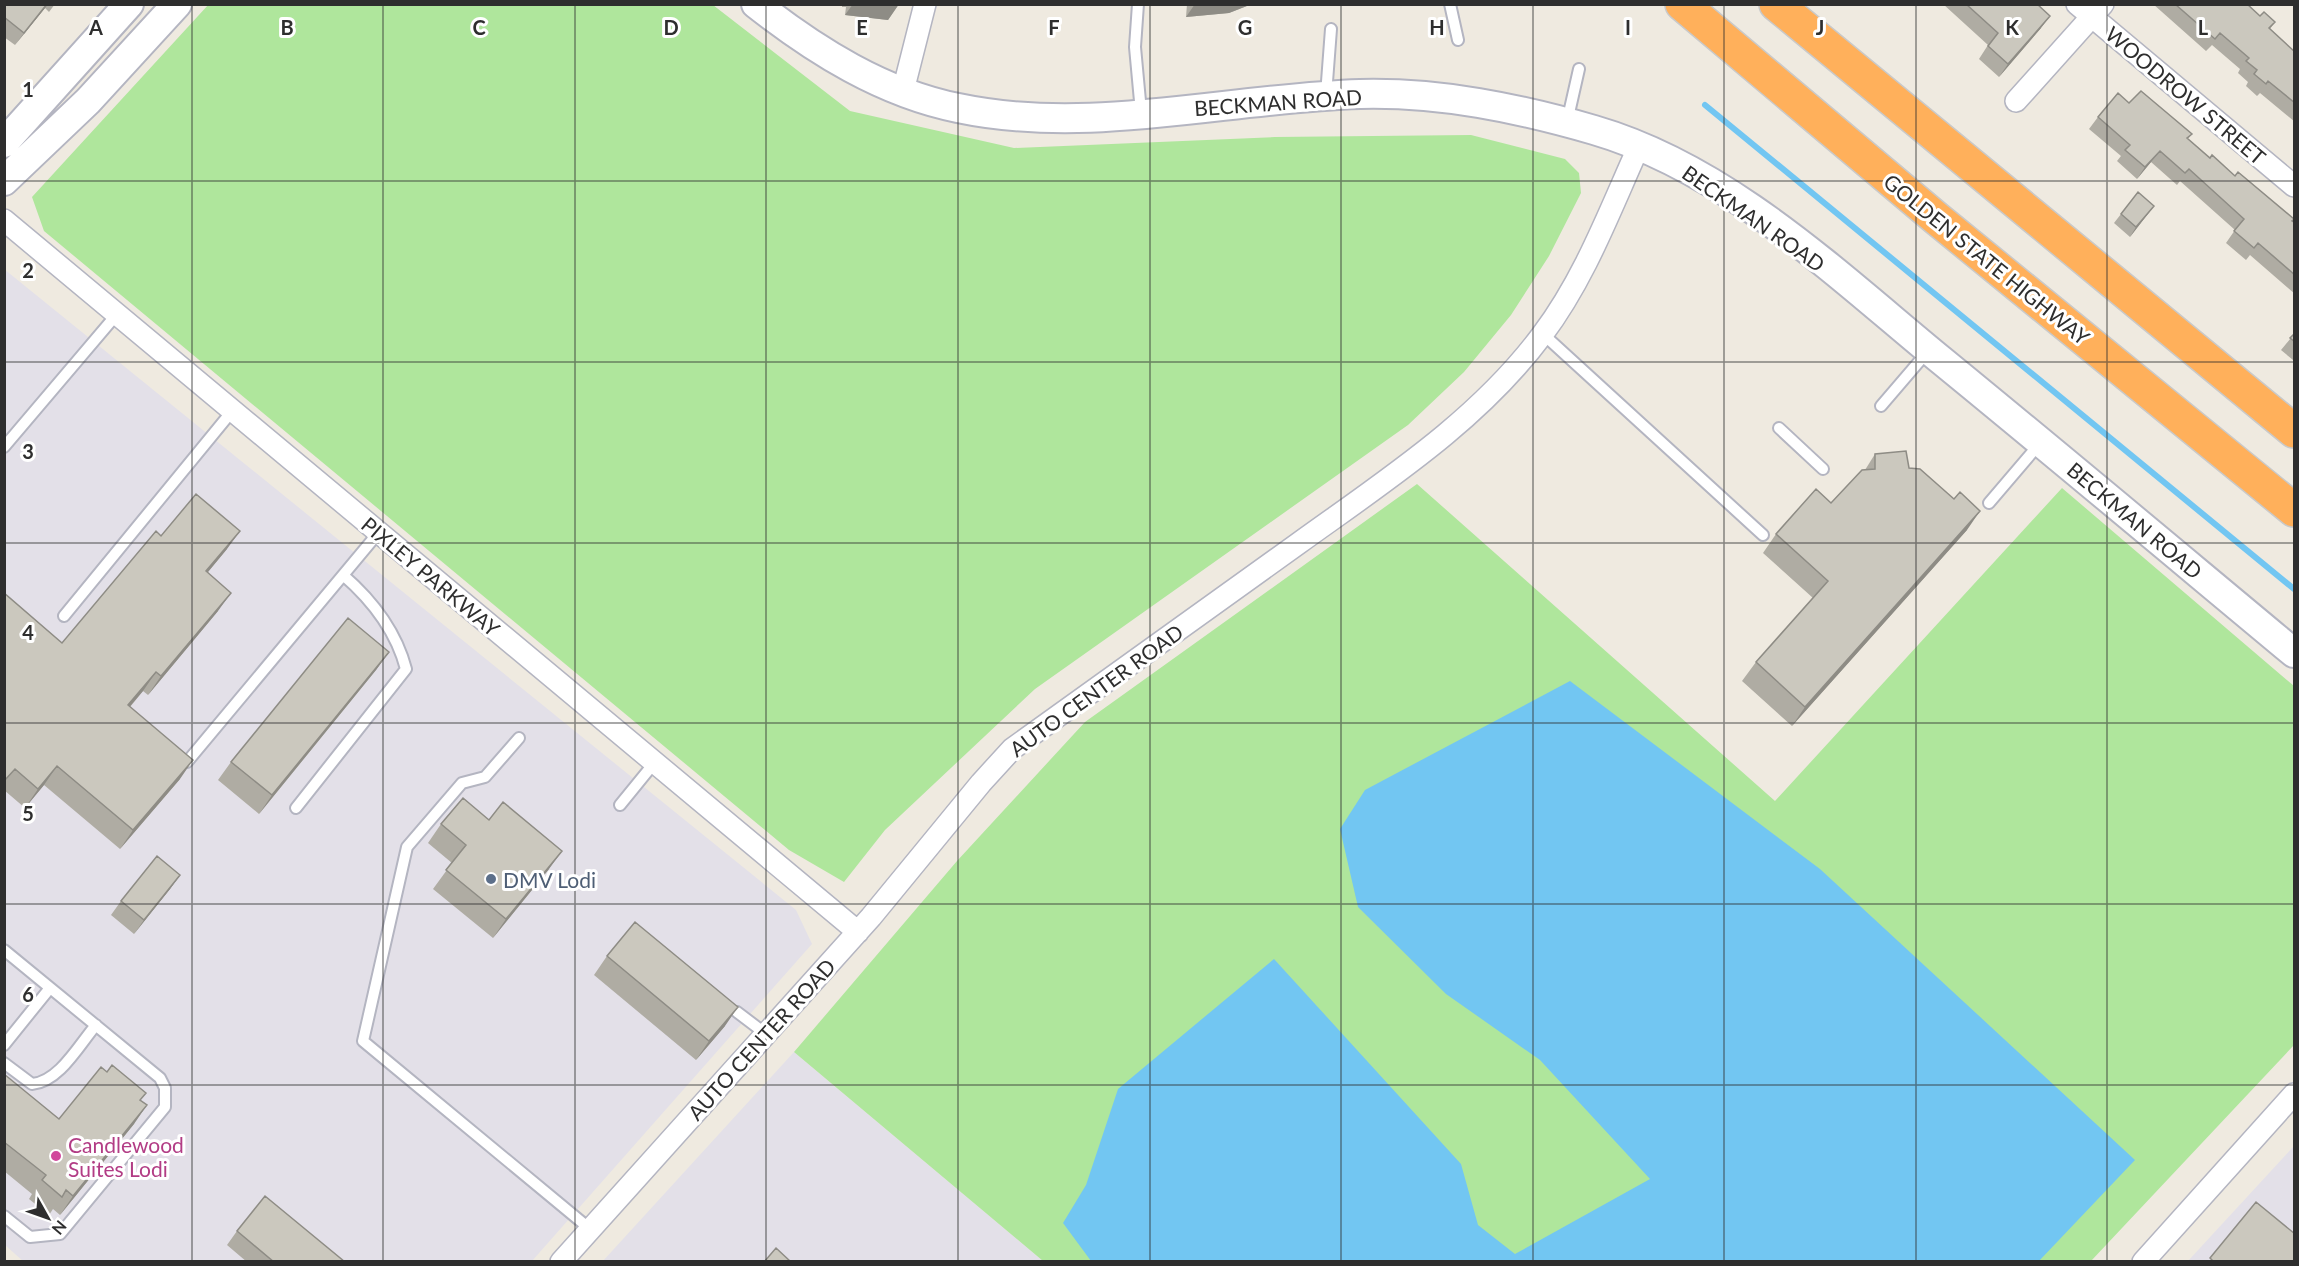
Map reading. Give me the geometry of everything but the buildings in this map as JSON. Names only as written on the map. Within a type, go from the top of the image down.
[{"type":"highway","points":[[1776,4],[2295,431]]},
{"type":"highway","name":"GOLDEN STATE HIGHWAY","points":[[1687,10],[1936,218],[2295,510]]},
{"type":"street","points":[[4,143],[129,4]]},
{"type":"street","points":[[4,181],[88,101],[177,4]]},
{"type":"street","name":"BECKMAN ROAD","points":[[756,4],[829,57],[903,91],[953,108],[995,115],[1083,117],[1326,97],[1415,95],[1469,101],[1567,122],[1639,146],[1714,185],[1806,250],[2295,653]]},
{"type":"street","points":[[903,91],[925,4]]},
{"type":"street","points":[[2016,101],[2091,9]]},
{"type":"street","name":"WOODROW STREET","points":[[2091,9],[2295,186]]},
{"type":"street","name":"AUTO CENTER ROAD","points":[[561,1262],[858,932],[981,783],[1012,749],[1459,425],[1507,378],[1543,334],[1585,268],[1639,146]]},
{"type":"street","name":"PIXLEY PARKWAY","points":[[4,220],[858,932]]},
{"type":"street","points":[[2150,1259],[2295,1094]]},
{"type":"lane","points":[[1138,4],[1134,47],[1141,113]]},
{"type":"lane","points":[[1449,4],[1458,40]]},
{"type":"lane","points":[[1326,97],[1331,29]]},
{"type":"lane","points":[[1567,122],[1579,69]]},
{"type":"lane","points":[[4,447],[117,314]]},
{"type":"lane","points":[[1543,334],[1763,535]]},
{"type":"lane","points":[[1881,406],[1929,350]]},
{"type":"lane","points":[[64,616],[233,410]]},
{"type":"lane","points":[[1779,428],[1823,469]]},
{"type":"lane","points":[[1989,503],[2041,442]]},
{"type":"lane","points":[[187,762],[379,532]]},
{"type":"lane","points":[[296,808],[406,669],[400,647],[368,596],[343,575]]},
{"type":"lane","points":[[519,738],[485,777],[462,783],[407,847],[363,1041],[590,1229]]},
{"type":"lane","points":[[620,805],[655,762]]},
{"type":"lane","points":[[4,950],[160,1078],[165,1088],[165,1107],[60,1234],[30,1237],[4,1216]]},
{"type":"lane","points":[[4,1045],[50,988]]},
{"type":"lane","points":[[737,1012],[765,1034]]},
{"type":"lane","points":[[4,1063],[32,1084],[40,1084],[54,1075],[96,1025]]},
{"type":"shaded area","points":[[4,269],[796,910],[812,944],[532,1261],[24,1262],[5,1245]]},
{"type":"shaded area","points":[[794,1052],[1043,1261],[602,1262]]},
{"type":"shaded area","points":[[2294,1146],[2294,1261],[2188,1261]]},
{"type":"green space","points":[[209,4],[713,5],[850,111],[1014,148],[1275,137],[1471,135],[1565,159],[1579,173],[1581,193],[1549,256],[1511,315],[1464,372],[1408,425],[1035,689],[885,830],[844,882],[789,850],[44,231],[32,197]]},
{"type":"green space","points":[[1417,484],[1775,801],[2062,488],[2294,686],[2294,1045],[2091,1261],[1043,1261],[794,1052],[957,861],[1085,722]]},
{"type":"water","points":[[1570,681],[1820,869],[2135,1160],[2039,1261],[1091,1261],[1063,1223],[1086,1185],[1118,1089],[1274,959],[1461,1164],[1478,1225],[1515,1254],[1650,1179],[1540,1060],[1446,994],[1358,907],[1340,829],[1365,790]]},
{"type":"waterway","points":[[1705,105],[2294,589]]},
{"type":"place","name":"DMV Lodi","points":[[491,879]]},
{"type":"place","name":"Candlewood Suites Lodi","points":[[56,1156]]}]
